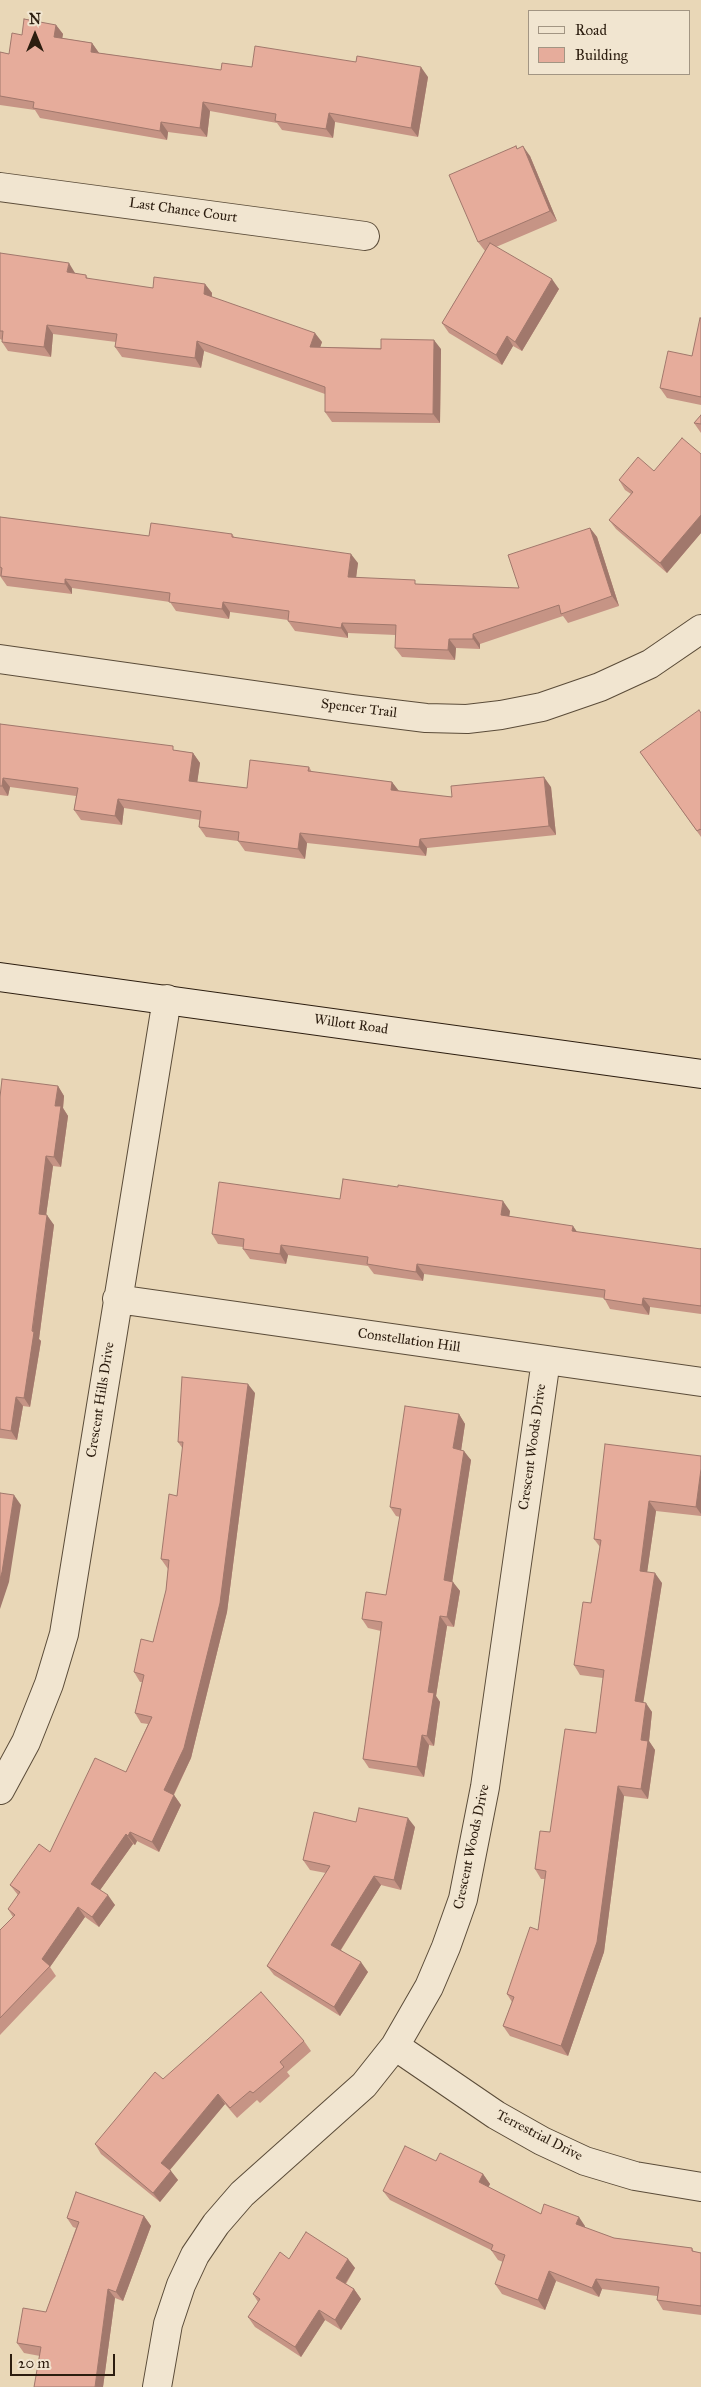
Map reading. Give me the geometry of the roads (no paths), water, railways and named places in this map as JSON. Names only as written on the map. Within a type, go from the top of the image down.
[{"type":"street","name":"Last Chance Court","points":[[0,186],[365,236]]},
{"type":"street","name":"Spencer Trail","points":[[0,659],[353,709],[426,718],[467,719],[542,707],[600,687],[650,664],[701,629]]},
{"type":"street","name":"Willott Road","points":[[0,977],[701,1074]]},
{"type":"street","name":"Crescent Hills Drive","points":[[0,1790],[26,1742],[49,1684],[64,1634],[167,1000]]},
{"type":"street","name":"Constellation Hill","points":[[118,1299],[701,1382]]},
{"type":"street","name":"Crescent Woods Drive","points":[[157,2387],[168,2324],[181,2285],[196,2255],[216,2224],[242,2194],[364,2085],[395,2046],[429,1987],[446,1947],[464,1899],[485,1787],[546,1360]]},
{"type":"street","name":"Terrestrial Drive","points":[[395,2046],[496,2116],[542,2141],[585,2161],[635,2176],[701,2187]]}]
